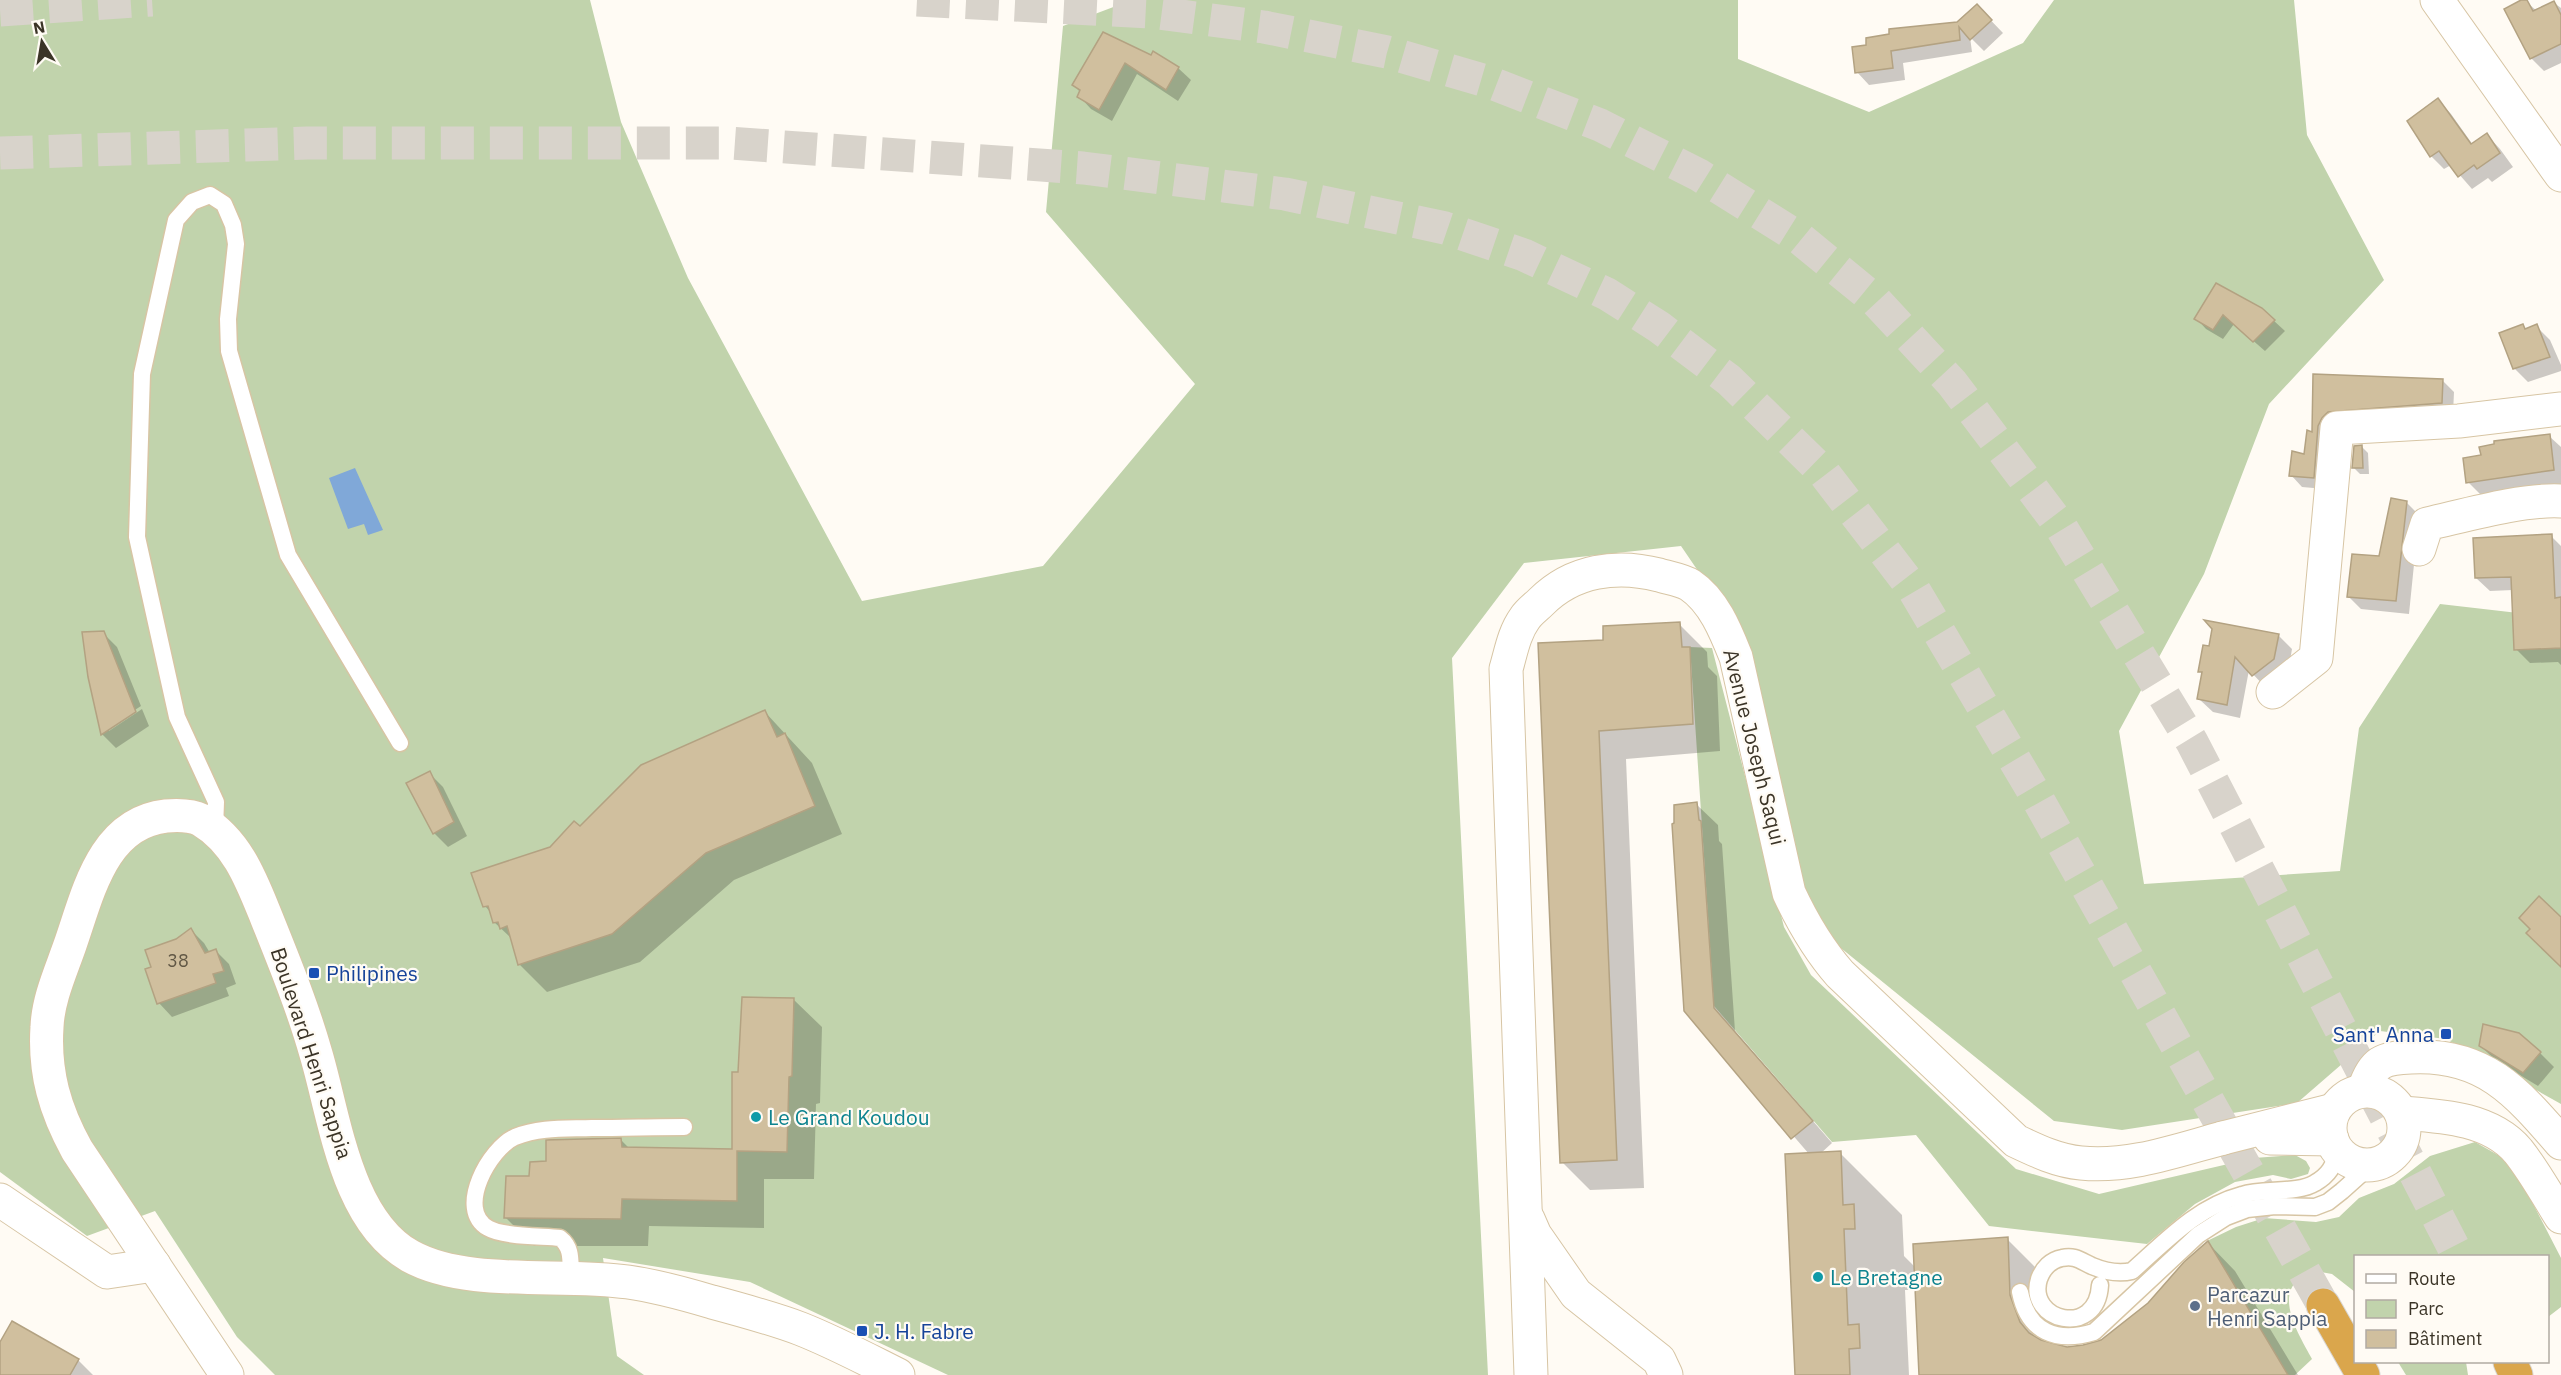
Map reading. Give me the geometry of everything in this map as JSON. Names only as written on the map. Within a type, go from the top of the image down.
[{"type":"highway","points":[[2323,1305],[2354,1359]]},
{"type":"street","points":[[2437,0],[2561,175]]},
{"type":"street","points":[[2273,692],[2316,658],[2337,428],[2458,421],[2561,410]]},
{"type":"street","points":[[2419,549],[2427,524],[2493,510],[2561,501]]},
{"type":"street","name":"Avenue Joseph Saqui","points":[[1531,1375],[1506,669],[1513,643],[1525,617],[1552,591],[1575,578],[1608,570],[1639,570],[1689,585],[1710,606],[1725,630],[1736,657],[1789,893],[1802,921],[1820,952],[1840,975],[2016,1141],[2046,1156],[2092,1163],[2125,1162],[2223,1138],[2334,1133]]},
{"type":"street","name":"Boulevard Henri Sappia","points":[[227,1375],[77,1150],[61,1120],[51,1084],[47,1024],[54,991],[98,865],[112,846],[132,827],[155,818],[177,815],[196,817],[215,830],[240,859],[252,882],[296,991],[354,1186],[366,1212],[387,1237],[407,1254],[435,1268],[476,1275],[571,1277],[630,1282],[680,1292],[762,1316],[841,1347],[898,1375]]},
{"type":"street","points":[[2364,1090],[2370,1073],[2378,1063],[2391,1059],[2436,1056],[2461,1062],[2481,1068],[2504,1083],[2523,1100],[2561,1143]]},
{"type":"street","points":[[2364,1090],[2376,1091],[2396,1103],[2402,1128],[2390,1158],[2371,1165],[2352,1162],[2334,1133],[2342,1100],[2364,1090]]},
{"type":"street","points":[[2402,1128],[2478,1132],[2501,1137],[2517,1150],[2561,1216]]},
{"type":"street","points":[[0,1200],[107,1272],[154,1265]]},
{"type":"street","points":[[1524,1209],[1535,1235],[1576,1294],[1659,1360],[1666,1375]]},
{"type":"lane","points":[[215,830],[216,802],[177,717],[137,537],[142,375],[176,220],[192,202],[210,195],[224,204],[233,225],[236,244],[228,319],[229,351],[288,555],[400,743]]},
{"type":"lane","points":[[571,1277],[570,1250],[568,1244],[560,1238],[497,1231],[487,1227],[478,1218],[473,1204],[480,1176],[493,1157],[512,1138],[538,1129],[684,1127]]},
{"type":"lane","points":[[2100,1285],[2095,1305],[2078,1318],[2057,1317],[2041,1302],[2038,1292],[2041,1273],[2047,1265],[2064,1257],[2074,1257],[2091,1266],[2122,1274],[2132,1271],[2190,1219],[2222,1202],[2266,1190],[2302,1188],[2313,1185],[2334,1166],[2334,1133]]},
{"type":"lane","points":[[2020,1292],[2028,1314],[2038,1326],[2054,1335],[2073,1338],[2094,1332],[2198,1235],[2226,1217],[2247,1209],[2315,1207],[2328,1202],[2371,1165]]},
{"type":"green space","points":[[0,0],[590,0],[621,122],[688,278],[862,601],[1043,566],[1195,384],[1046,212],[1063,26],[1132,0],[1738,0],[1738,59],[1869,112],[2023,43],[2054,0],[2294,0],[2307,135],[2384,280],[2269,404],[2204,574],[2119,731],[2144,884],[2340,871],[2359,728],[2440,604],[2561,618],[2561,1104],[2446,1039],[2380,1031],[2297,1103],[2122,1130],[2054,1121],[1815,927],[1739,631],[1681,546],[1524,563],[1452,658],[1488,1375],[948,1375],[750,1282],[603,1258],[617,1356],[644,1375],[275,1375],[237,1337],[155,1211],[87,1236],[0,1172]]},
{"type":"green space","points":[[1690,647],[1712,648],[1784,927],[1811,975],[2016,1169],[2099,1194],[2254,1158],[2295,1155],[2306,1161],[2310,1168],[2308,1174],[2291,1179],[2273,1175],[2235,1182],[2195,1204],[2147,1244],[1989,1226],[1916,1135],[1832,1142],[1714,1006]]},
{"type":"green space","points":[[2475,1142],[2512,1163],[2561,1258],[2561,1307],[2549,1316],[2549,1255],[2354,1255],[2354,1291],[2332,1274],[2315,1271],[2302,1277],[2292,1288],[2289,1298],[2293,1320],[2312,1359],[2295,1375],[2288,1375],[2207,1241],[2236,1227],[2264,1218],[2316,1222],[2339,1217],[2359,1198],[2394,1184],[2430,1156]]},
{"type":"green space","points":[[2399,1363],[2466,1363],[2468,1375],[2406,1375]]},
{"type":"water","points":[[355,468],[383,530],[368,535],[364,524],[348,529],[329,478]]},
{"type":"building","points":[[2521,0],[2527,0],[2533,11],[2554,1],[2561,15],[2561,44],[2530,59],[2504,9]]},
{"type":"building","points":[[1977,4],[1992,20],[1970,40],[1959,27],[1960,40],[1891,51],[1893,68],[1855,73],[1852,47],[1866,45],[1866,38],[1889,34],[1889,29],[1957,22]]},
{"type":"building","points":[[1103,32],[1151,55],[1153,51],[1179,67],[1166,90],[1125,63],[1099,110],[1077,97],[1080,90],[1072,85]]},
{"type":"building","points":[[2438,98],[2471,144],[2487,133],[2500,153],[2477,169],[2474,165],[2458,177],[2439,151],[2430,157],[2407,121]]},
{"type":"building","points":[[2216,283],[2262,308],[2275,320],[2253,342],[2223,315],[2213,330],[2194,319]]},
{"type":"building","points":[[2523,324],[2525,329],[2537,324],[2550,357],[2513,369],[2499,333]]},
{"type":"building","points":[[2313,374],[2443,379],[2442,403],[2328,412],[2318,426],[2314,478],[2289,476],[2292,451],[2304,454],[2307,430],[2312,432]]},
{"type":"building","points":[[2550,434],[2554,470],[2466,483],[2463,458],[2481,455],[2479,447],[2494,444],[2494,441]]},
{"type":"building","points":[[2362,445],[2363,468],[2352,468],[2354,446]]},
{"type":"building","points":[[2391,498],[2407,501],[2396,601],[2347,597],[2352,554],[2379,556]]},
{"type":"building","points":[[2552,534],[2555,598],[2561,597],[2561,648],[2514,650],[2511,577],[2475,578],[2473,538]]},
{"type":"building","points":[[2204,620],[2279,634],[2274,659],[2252,676],[2235,657],[2227,705],[2197,699],[2202,672],[2198,672],[2203,645],[2209,646],[2212,629]]},
{"type":"building","points":[[1680,622],[1682,647],[1690,647],[1693,724],[1599,731],[1617,1160],[1560,1163],[1538,643],[1603,640],[1603,626]]},
{"type":"building","points":[[104,631],[136,712],[101,735],[88,677],[82,632]]},
{"type":"building","points":[[765,710],[777,737],[785,733],[815,806],[706,853],[612,934],[518,965],[507,926],[500,929],[498,922],[493,923],[488,906],[483,907],[471,873],[550,847],[574,821],[580,826],[641,765]]},
{"type":"building","points":[[430,771],[454,822],[433,834],[406,783]]},
{"type":"building","points":[[1697,802],[1701,821],[1714,1008],[1813,1121],[1791,1139],[1684,1011],[1672,824],[1674,823],[1674,805]]},
{"type":"building","points":[[2539,896],[2561,917],[2561,967],[2526,933],[2530,929],[2519,918]]},
{"type":"building","points":[[191,928],[205,953],[216,949],[224,971],[213,974],[216,983],[157,1004],[145,969],[151,967],[145,950],[176,939]]},
{"type":"building","name":"Le Grand Koudou","points":[[742,997],[794,998],[787,1152],[737,1151],[737,1201],[622,1199],[621,1219],[504,1218],[506,1176],[529,1176],[530,1162],[546,1161],[546,1140],[621,1138],[622,1147],[732,1149],[732,1072],[738,1072]]},
{"type":"building","points":[[2483,1024],[2519,1033],[2541,1052],[2523,1073],[2479,1046]]},
{"type":"building","name":"Le Bretagne","points":[[1841,1151],[1843,1205],[1854,1204],[1855,1229],[1844,1229],[1848,1325],[1859,1324],[1860,1348],[1849,1349],[1850,1375],[1795,1375],[1785,1154]]},
{"type":"building","name":"Parcazur Henri Sappia","points":[[2008,1237],[2010,1295],[2020,1322],[2029,1333],[2041,1340],[2067,1347],[2101,1340],[2148,1303],[2184,1262],[2208,1241],[2288,1375],[1919,1375],[1913,1244]]},
{"type":"building","points":[[12,1321],[79,1359],[70,1375],[0,1375],[0,1342]]},
{"type":"tunnel","points":[[0,10],[152,0]]},
{"type":"tunnel","points":[[917,0],[1151,12],[1264,27],[1387,52],[1486,81],[1600,125],[1699,175],[1798,237],[1875,300],[1952,383],[2061,527],[2192,742],[2457,1255]]},
{"type":"tunnel","points":[[0,153],[307,143],[729,143],[1083,168],[1285,194],[1445,228],[1524,255],[1607,294],[1659,327],[1729,380],[1824,473],[1914,590],[2036,796],[2323,1305]]},
{"type":"place","name":"Philipines","points":[[314,973]]},
{"type":"place","name":"Sant' Anna","points":[[2446,1034]]},
{"type":"place","name":"Le Grand Koudou","points":[[756,1117]]},
{"type":"place","name":"Le Bretagne","points":[[1818,1277]]},
{"type":"place","name":"Parcazur Henri Sappia","points":[[2195,1306]]},
{"type":"place","name":"J. H. Fabre","points":[[862,1331]]}]
